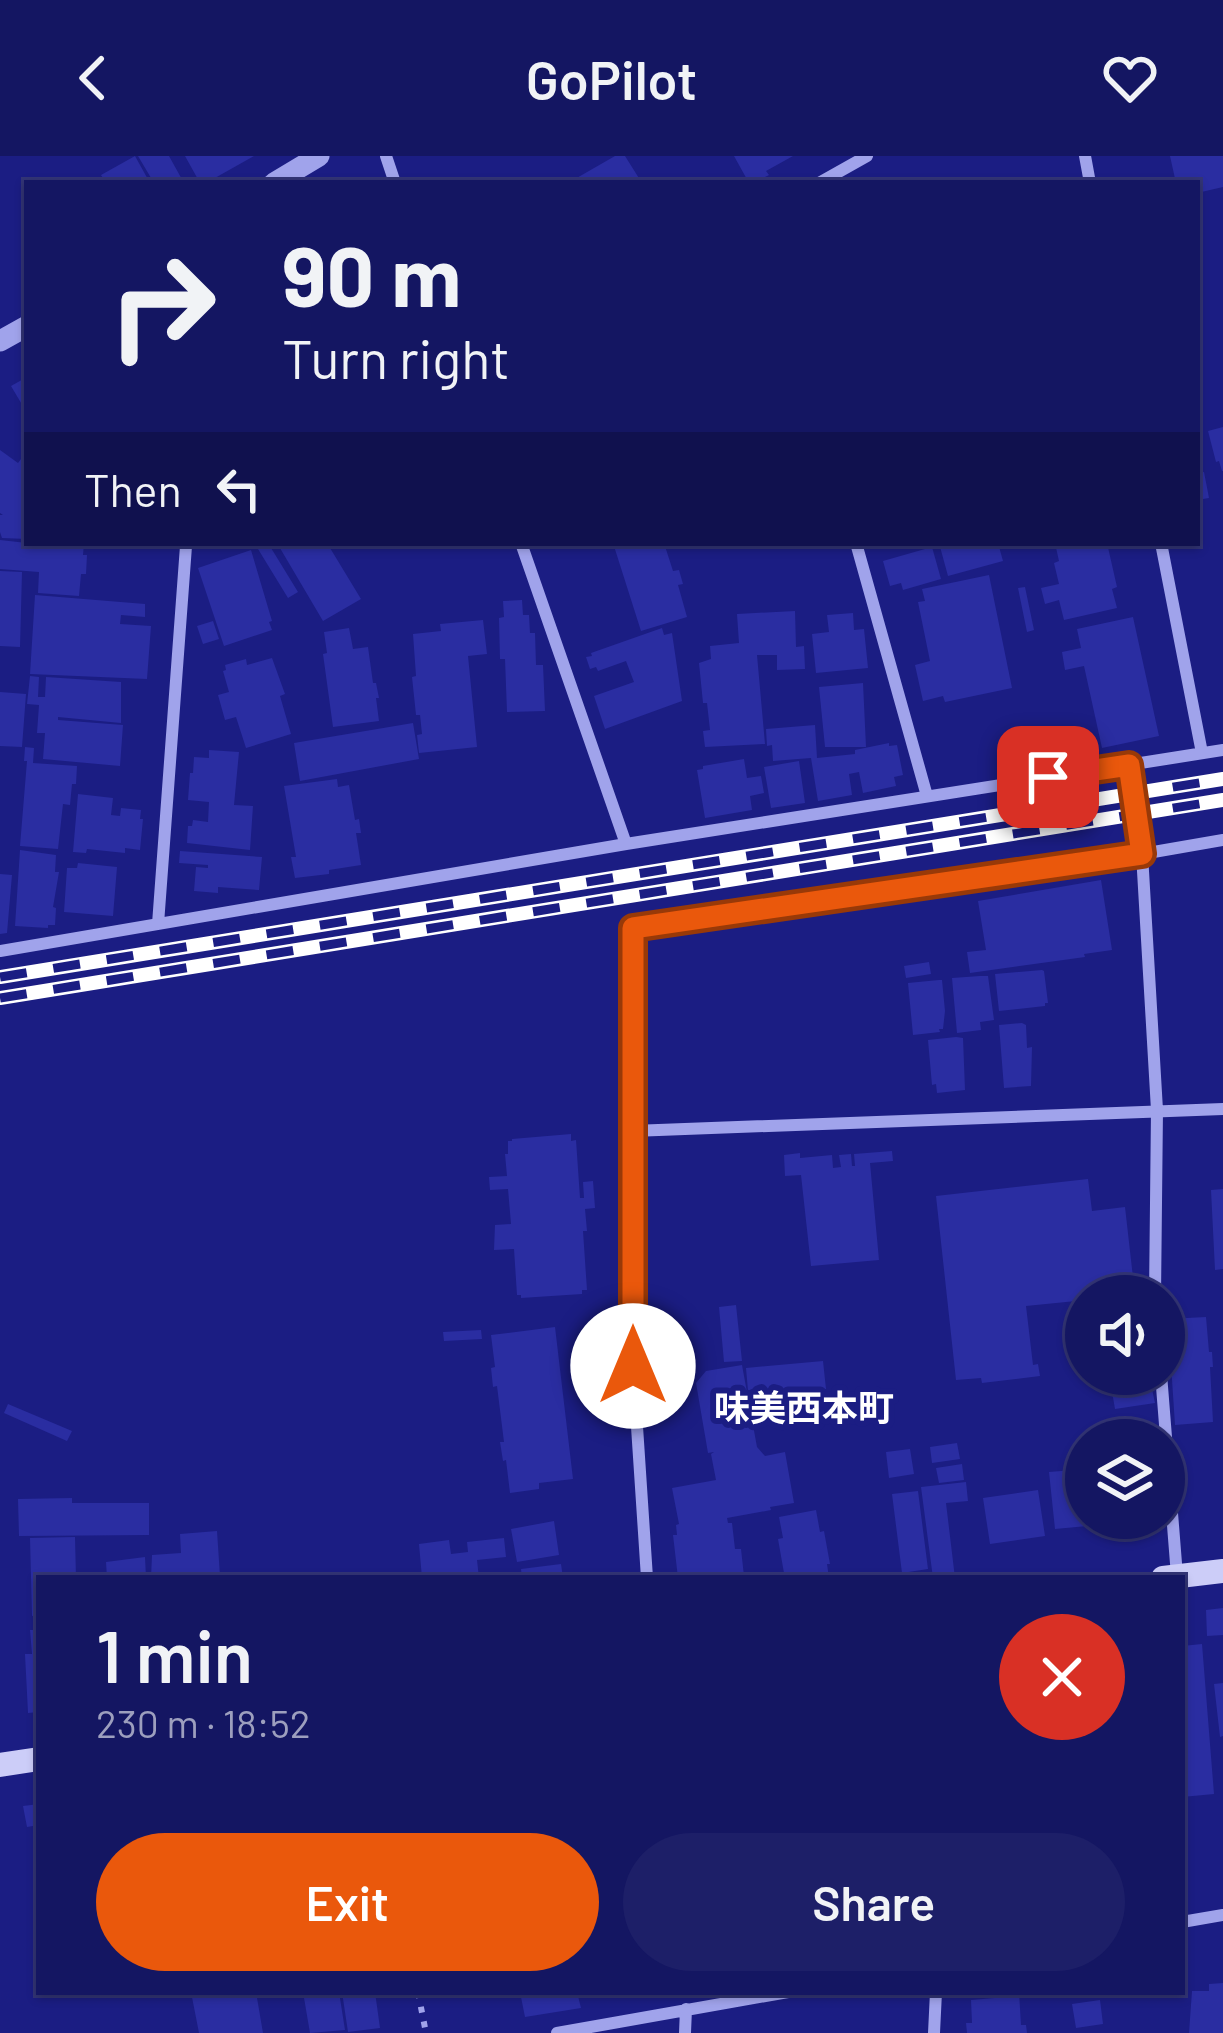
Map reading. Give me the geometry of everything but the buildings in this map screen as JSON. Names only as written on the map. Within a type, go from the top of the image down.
[{"type":"main road","points":[[1185,1575],[1223,1571]]},
{"type":"main road","points":[[0,1765],[36,1759]]},
{"type":"street","points":[[279,180],[319,156]]},
{"type":"street","points":[[824,180],[867,156]]},
{"type":"street","points":[[158,924],[187,546]]},
{"type":"street","points":[[522,546],[626,844]]},
{"type":"street","points":[[857,546],[927,796]]},
{"type":"street","points":[[1162,546],[1202,753]]},
{"type":"street","points":[[0,951],[626,844],[1223,750]]},
{"type":"street","points":[[1129,765],[1142,854],[1157,1110],[1155,1275]]},
{"type":"street","points":[[647,1575],[633,1366],[633,928],[1223,840]]},
{"type":"street","points":[[632,1131],[1223,1108]]},
{"type":"street","points":[[1162,1395],[1170,1575]]},
{"type":"street","points":[[1185,1921],[1223,1915]]},
{"type":"street","points":[[556,2033],[770,1995]]},
{"type":"street","points":[[934,2033],[936,1995]]},
{"type":"street","points":[[685,2033],[686,2009]]},
{"type":"path","points":[[419,1995],[426,2033]]},
{"type":"railway","points":[[0,977],[1223,779]]},
{"type":"railway","points":[[0,998],[1223,800]]},
{"type":"district","name":"味美西本町","points":[[804,1408]]},
{"type":"route","points":[[633,1366],[633,928],[1142,854],[1129,765],[1048,777]]}]
